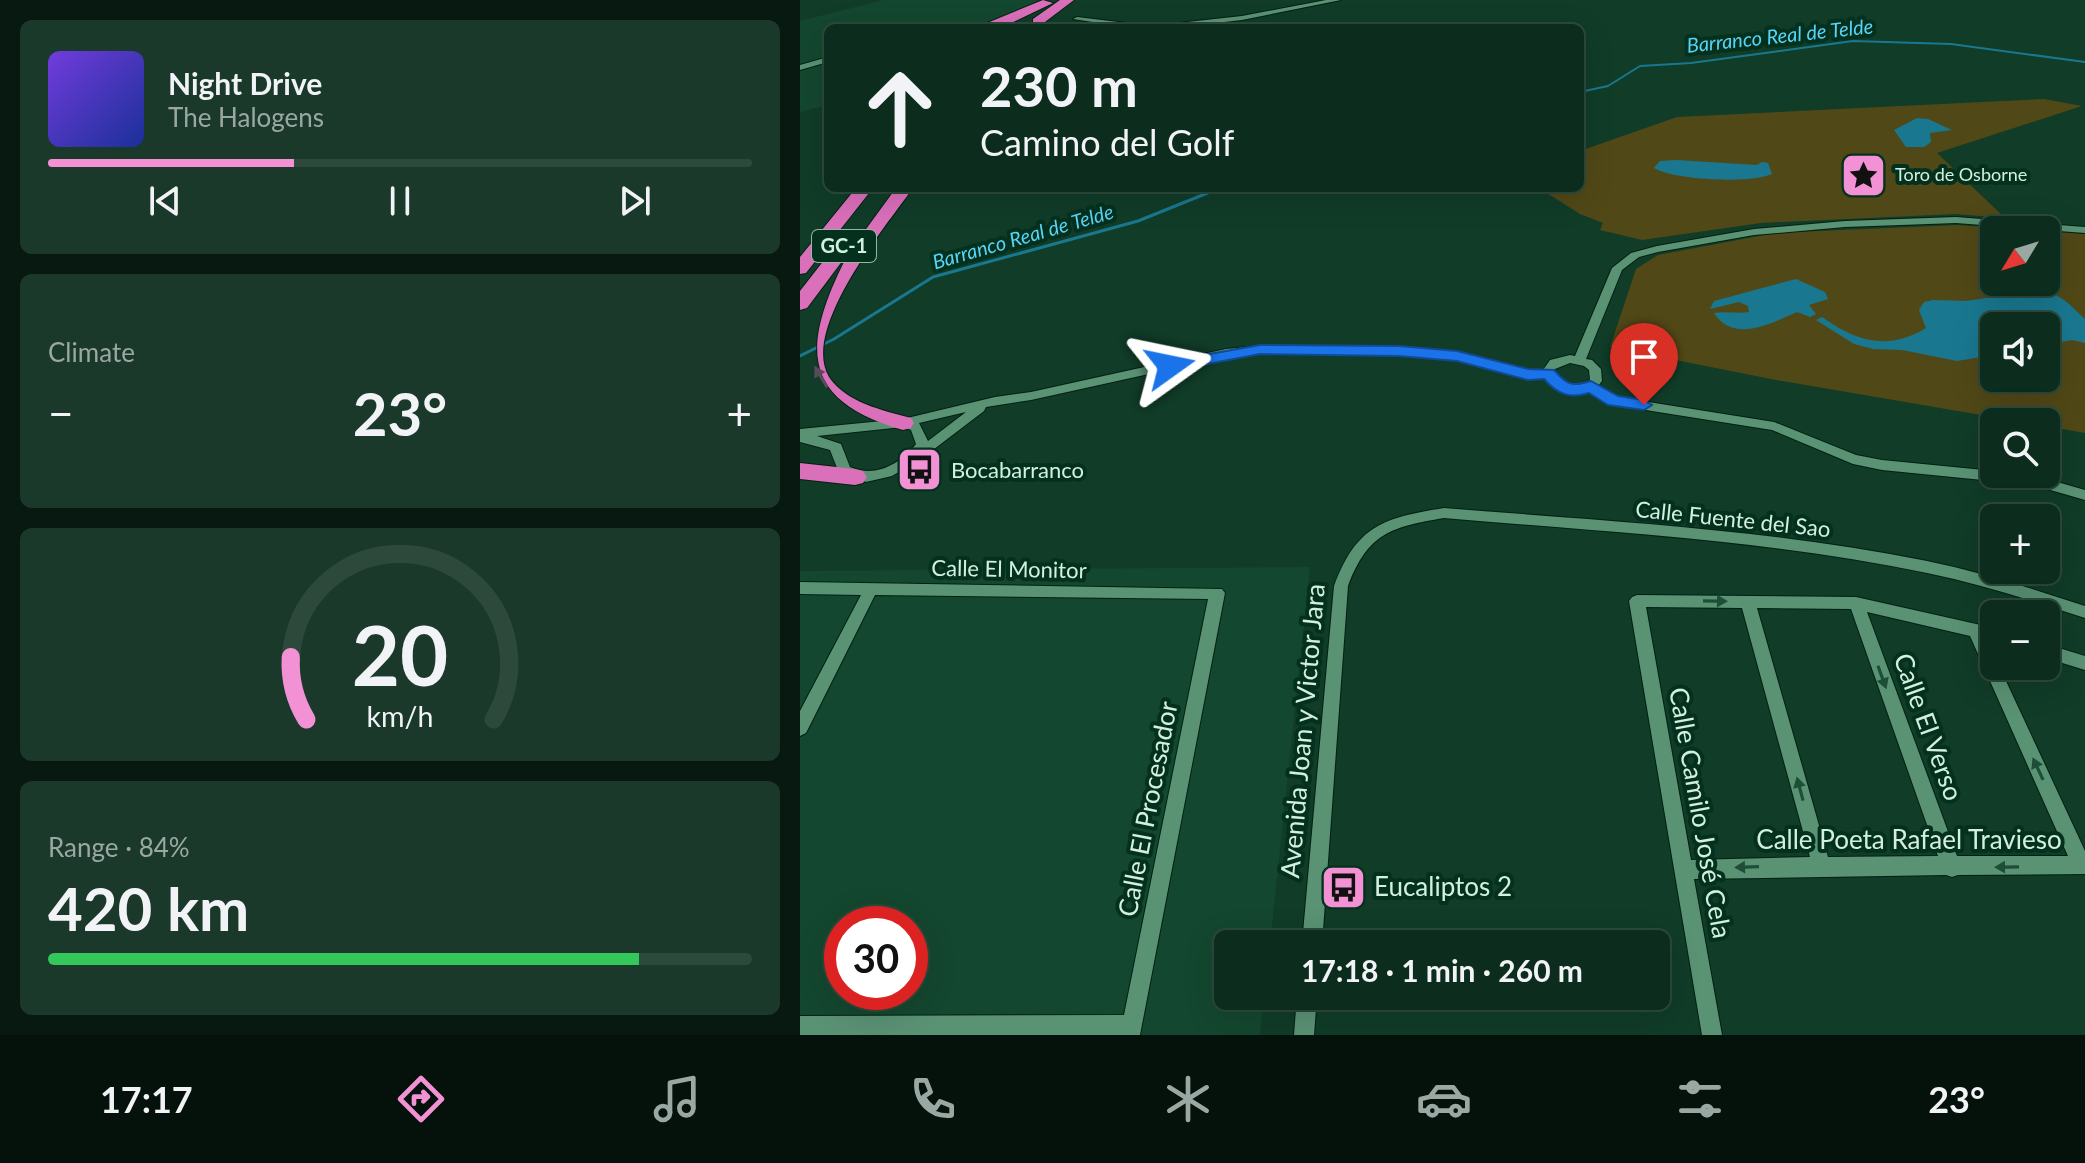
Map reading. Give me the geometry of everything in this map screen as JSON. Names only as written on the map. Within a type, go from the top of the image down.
[{"type":"highway","points":[[1035,24],[1068,0]]},
{"type":"highway","points":[[1005,24],[1029,9],[1049,2]]},
{"type":"highway","points":[[1018,24],[1049,2]]},
{"type":"highway","name":"GC-1","points":[[800,269],[862,192]]},
{"type":"highway","name":"GC-1","points":[[800,304],[886,192]]},
{"type":"highway","points":[[902,192],[858,252],[817,327],[811,350],[812,363],[836,398],[860,410],[903,423]]},
{"type":"highway","points":[[800,471],[855,477]]},
{"type":"street","points":[[1187,24],[1242,18],[1337,0]]},
{"type":"street","points":[[1077,19],[1118,24]]},
{"type":"street","points":[[800,68],[824,60]]},
{"type":"street","points":[[1579,360],[1617,268],[1635,255],[1657,249],[1754,232],[1845,224],[1956,220],[2085,230]]},
{"type":"street","points":[[800,435],[903,423],[1226,353],[1260,350],[1399,351],[1457,356],[1528,374],[1548,374]]},
{"type":"street","points":[[1548,374],[1554,363],[1579,360],[1588,363],[1598,375],[1591,387]]},
{"type":"street","points":[[1548,374],[1554,384],[1569,390],[1591,387],[1614,401],[1774,426],[1853,459],[1882,465],[2033,480],[2085,495]]},
{"type":"street","points":[[800,435],[836,447],[844,470],[855,477],[878,476],[898,469],[968,414],[995,401]]},
{"type":"street","points":[[903,423],[916,427],[921,435],[923,445],[914,458]]},
{"type":"street","name":"Calle Fuente del Sao","points":[[1373,533],[1404,520],[1444,513],[1768,542],[1949,572],[2085,612]]},
{"type":"street","name":"Avenida Joan y Victor Jara","points":[[1313,930],[1341,586],[1350,558],[1373,533]]},
{"type":"street","name":"Calle El Monitor","points":[[800,588],[1217,593]]},
{"type":"street","points":[[800,728],[871,589]]},
{"type":"street","name":"Calle El Procesador","points":[[1131,1030],[1217,593]]},
{"type":"street","name":"Calle Camilo José Cela","points":[[1712,1035],[1637,601],[1748,602]]},
{"type":"street","points":[[1821,864],[1748,602],[1856,603],[1980,631]]},
{"type":"street","name":"Calle El Verso","points":[[1856,603],[1952,868]]},
{"type":"street","points":[[1975,630],[2083,865]]},
{"type":"street","points":[[2060,655],[2085,663]]},
{"type":"street","name":"Calle Poeta Rafael Travieso","points":[[1685,870],[1821,864],[1952,868],[2083,865]]},
{"type":"street","points":[[1304,1035],[1306,1010]]},
{"type":"street","points":[[800,1026],[1131,1030]]},
{"type":"shaded area","points":[[883,0],[1038,0],[1001,24],[824,24],[824,106],[800,112],[800,21]]},
{"type":"shaded area","points":[[2044,99],[2082,106],[1937,153],[2003,216],[1955,214],[1761,223],[1642,240],[1600,230],[1603,223],[1580,214],[1545,192],[1584,192],[1584,150],[1677,117]]},
{"type":"shaded area","points":[[1980,227],[1980,296],[2060,296],[2060,232],[2085,234],[2085,433],[2060,429],[2060,408],[1980,408],[1980,415],[1776,380],[1610,347],[1636,269],[1658,255],[1775,233]]},
{"type":"shaded area","points":[[1310,567],[1271,930],[1214,930],[1214,1010],[1263,1010],[1260,1035],[800,1035],[800,571]]},
{"type":"water","points":[[1917,118],[1928,119],[1952,130],[1930,133],[1931,142],[1924,147],[1906,147],[1894,130]]},
{"type":"water","points":[[1660,161],[1757,165],[1762,162],[1768,163],[1772,174],[1748,179],[1713,179],[1678,175],[1654,168]]},
{"type":"water","points":[[1796,279],[1825,292],[1828,299],[1809,305],[1816,314],[1810,317],[1797,312],[1765,325],[1742,329],[1722,322],[1714,313],[1749,312],[1748,306],[1739,302],[1710,309],[1714,301]]},
{"type":"water","points":[[2000,296],[2058,296],[2085,319],[2085,343],[2072,340],[2060,342],[2060,312],[1980,312],[1980,357],[1957,361],[1854,344],[1816,320],[1822,317],[1860,338],[1899,340],[1926,328],[1919,310],[1924,302]]},
{"type":"waterway","name":"Barranco Real de Telde","points":[[1584,91],[1608,86],[1640,66],[1691,63],[1853,41],[1951,44],[2085,62]]},
{"type":"waterway","name":"Barranco Real de Telde","points":[[800,356],[834,339],[933,277],[1138,221],[1210,192]]},
{"type":"place","name":"Toro de Osborne","points":[[1864,175]]},
{"type":"place","name":"Bocabarranco","points":[[920,470]]},
{"type":"place","name":"Eucaliptos 2","points":[[1343,887]]},
{"type":"route","points":[[1170,366],[1226,353],[1260,350],[1399,351],[1457,356],[1528,374],[1548,374],[1554,384],[1561,388],[1577,391],[1591,387],[1614,401],[1644,405]]}]
